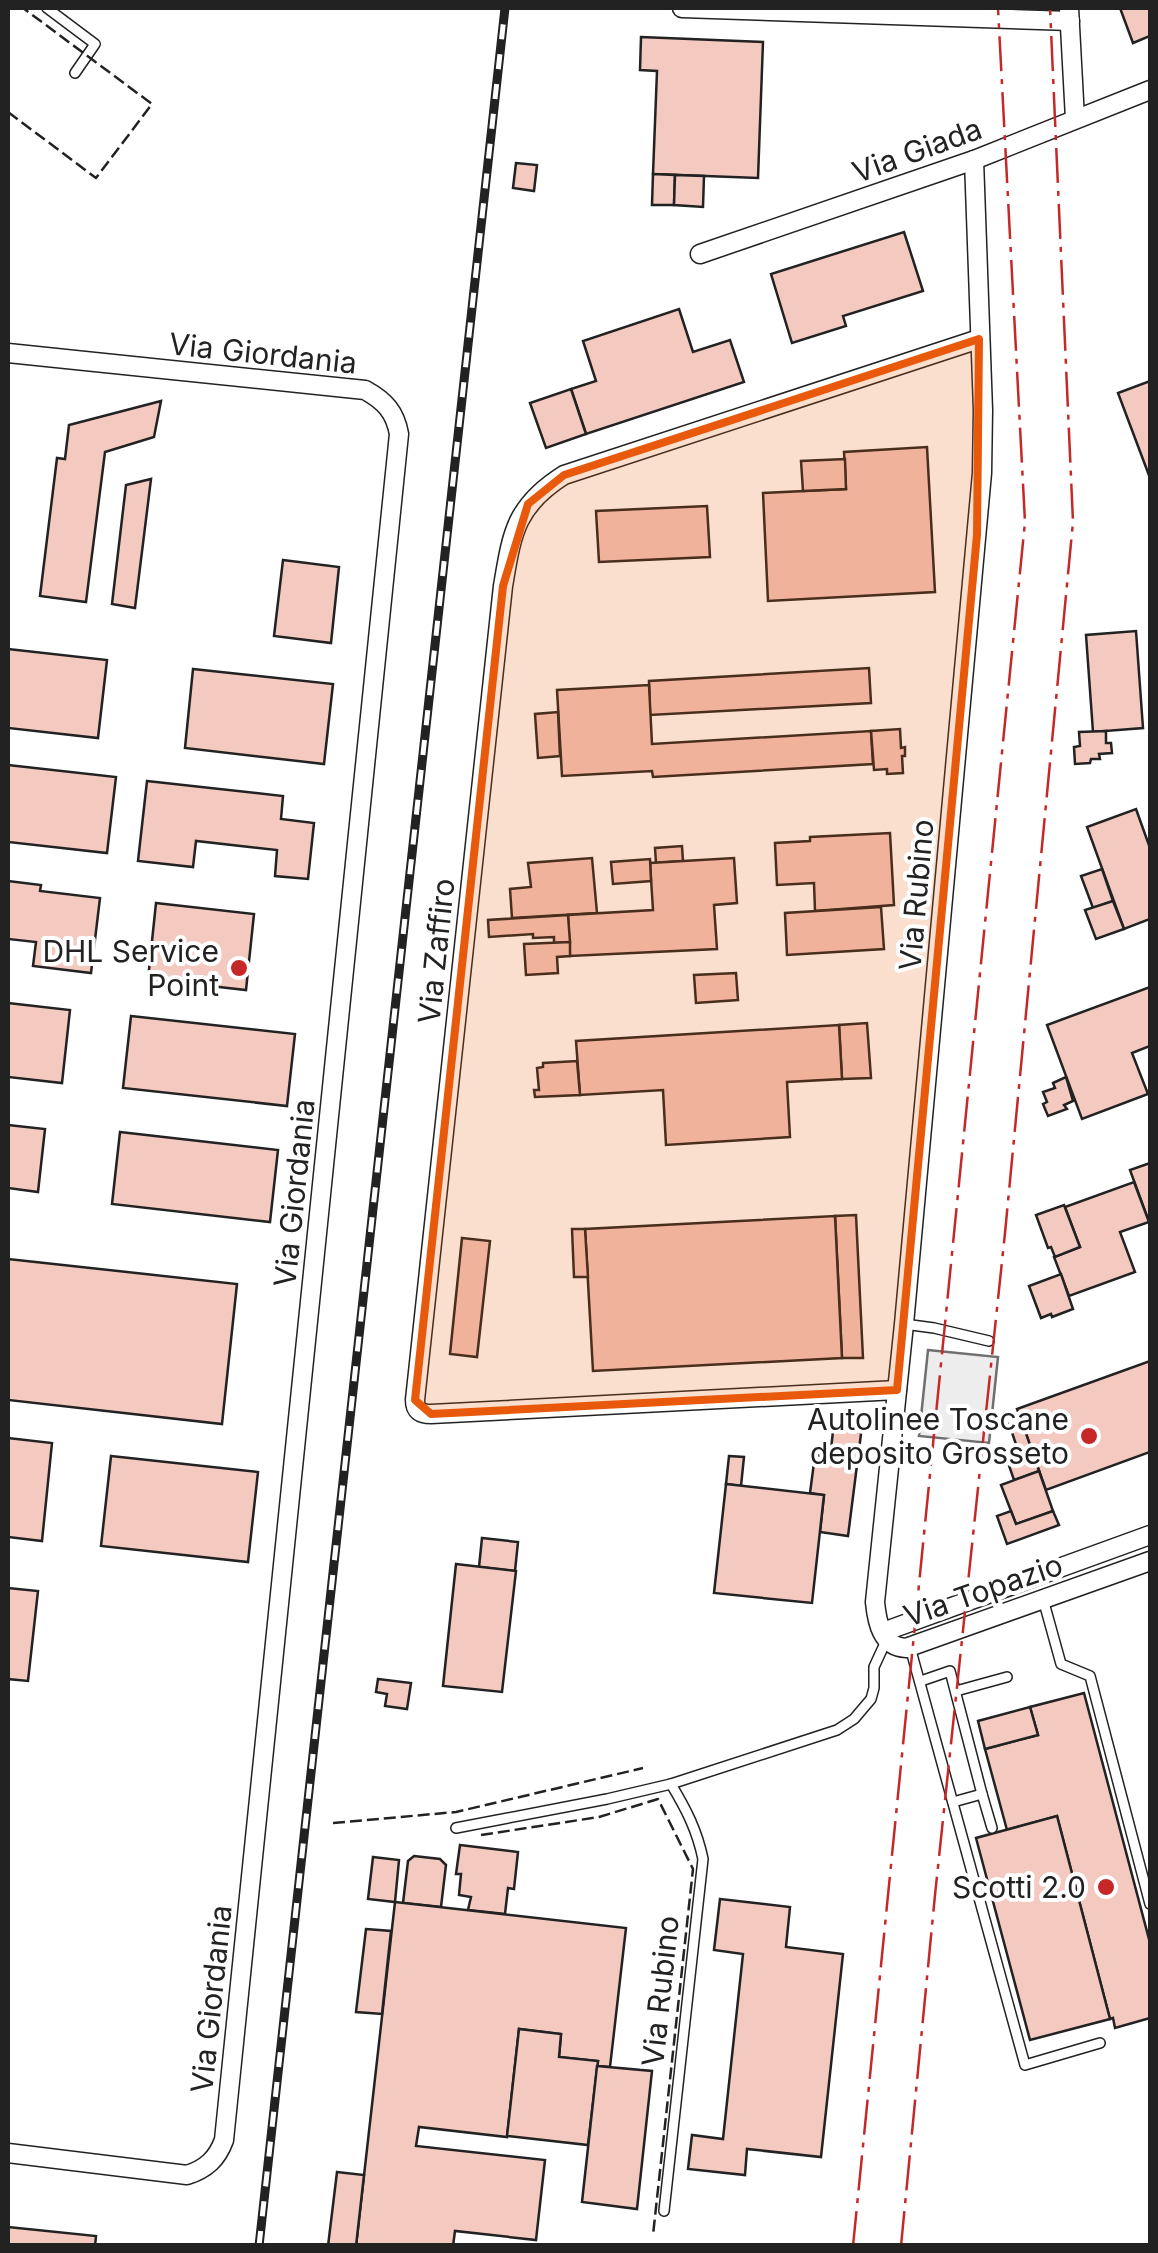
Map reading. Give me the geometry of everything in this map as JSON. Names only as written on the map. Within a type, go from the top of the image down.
[{"type":"street","points":[[682,8],[1070,14],[1075,119]]},
{"type":"street","name":"Via Giada","points":[[700,254],[974,160],[1150,90]]},
{"type":"street","name":"Via Rubino","points":[[885,1636],[875,1602],[978,519],[983,410],[974,160]]},
{"type":"street","name":"Via Zaffiro","points":[[896,1390],[431,1414],[421,1413],[415,1405],[503,586],[510,543],[528,504],[564,475],[979,339]]},
{"type":"street","name":"Via Giordania","points":[[8,353],[365,390],[389,406],[399,434],[224,2140],[209,2164],[187,2175],[8,2153]]},
{"type":"street","name":"Via Topazio","points":[[1150,1535],[885,1636],[896,1648],[910,1647],[1150,1561]]},
{"type":"lane","points":[[47,8],[95,44],[75,73]]},
{"type":"lane","points":[[904,1324],[988,1341]]},
{"type":"lane","points":[[1043,1599],[1061,1664],[1090,1676],[1150,1904]]},
{"type":"lane","name":"Via Rubino","points":[[456,1828],[671,1784],[836,1730],[854,1719],[871,1698],[874,1666],[885,1636]]},
{"type":"lane","points":[[910,1647],[1025,2065],[1100,2043]]},
{"type":"lane","points":[[921,1681],[950,1672],[992,1828]]},
{"type":"lane","points":[[956,1691],[1008,1677]]},
{"type":"lane","name":"Via Rubino","points":[[664,2211],[702,1859],[692,1818],[671,1784]]},
{"type":"lane","points":[[953,1802],[982,1794]]},
{"type":"highlighted area","points":[[979,339],[977,535],[897,1390],[431,1414],[415,1400],[503,586],[528,504],[564,475]]},
{"type":"shaded area","points":[[928,1350],[998,1357],[989,1443],[919,1436]]},
{"type":"building","points":[[1120,8],[1150,8],[1150,36],[1133,43]]},
{"type":"building","points":[[641,37],[763,42],[758,178],[653,174],[657,71],[640,70]]},
{"type":"building","points":[[516,163],[537,165],[534,191],[513,188]]},
{"type":"building","points":[[653,174],[675,175],[674,205],[652,205]]},
{"type":"building","points":[[675,175],[704,176],[703,207],[674,205]]},
{"type":"building","points":[[904,232],[923,291],[843,316],[846,326],[792,343],[771,274]]},
{"type":"building","points":[[679,309],[693,352],[730,340],[744,382],[586,434],[571,389],[596,381],[583,341]]},
{"type":"building","points":[[1150,381],[1150,478],[1118,393]]},
{"type":"building","points":[[571,389],[586,434],[546,448],[530,403]]},
{"type":"building","points":[[161,401],[154,437],[105,452],[86,602],[40,596],[57,458],[65,459],[69,425]]},
{"type":"building","points":[[927,447],[935,592],[768,601],[763,493],[846,489],[844,452]]},
{"type":"building","points":[[845,459],[846,489],[803,491],[801,461]]},
{"type":"building","points":[[151,479],[135,608],[112,604],[126,485]]},
{"type":"building","points":[[707,506],[710,557],[599,562],[596,511]]},
{"type":"building","points":[[283,560],[339,567],[331,643],[274,636]]},
{"type":"building","points":[[1136,631],[1143,728],[1093,732],[1086,635]]},
{"type":"building","points":[[8,649],[107,660],[98,738],[8,728]]},
{"type":"building","points":[[869,668],[871,703],[650,715],[649,681]]},
{"type":"building","points":[[193,669],[333,684],[324,764],[185,748]]},
{"type":"building","points":[[649,685],[652,744],[871,731],[873,764],[653,777],[652,771],[562,776],[557,690]]},
{"type":"building","points":[[558,712],[560,756],[538,758],[535,714]]},
{"type":"building","points":[[900,729],[901,748],[905,747],[903,773],[874,770],[871,731]]},
{"type":"building","points":[[1106,731],[1106,743],[1111,743],[1112,753],[1099,754],[1100,759],[1091,759],[1090,763],[1075,764],[1074,747],[1080,746],[1079,732]]},
{"type":"building","points":[[8,765],[116,777],[107,853],[8,842]]},
{"type":"building","points":[[147,781],[283,796],[281,819],[314,823],[308,879],[275,876],[277,850],[196,841],[193,867],[138,861]]},
{"type":"building","points":[[1136,809],[1150,848],[1150,919],[1124,929],[1087,827]]},
{"type":"building","points":[[890,833],[894,905],[815,911],[814,883],[777,885],[775,843]]},
{"type":"building","points":[[682,846],[683,861],[656,863],[655,848]]},
{"type":"building","points":[[592,858],[597,913],[512,918],[510,889],[531,887],[528,863]]},
{"type":"building","points":[[734,858],[737,903],[714,905],[717,949],[570,956],[568,915],[653,910],[650,863]]},
{"type":"building","points":[[650,859],[651,881],[613,884],[611,862]]},
{"type":"building","points":[[1102,869],[1113,901],[1093,908],[1081,876]]},
{"type":"building","points":[[8,881],[41,885],[40,891],[100,898],[91,973],[33,966],[36,942],[8,939]]},
{"type":"building","points":[[1113,901],[1124,929],[1096,939],[1085,910]]},
{"type":"building","points":[[156,903],[254,914],[246,990],[148,979]]},
{"type":"building","points":[[881,907],[884,949],[787,955],[785,913]]},
{"type":"building","points":[[568,915],[570,942],[554,943],[554,937],[533,938],[533,934],[489,937],[488,920]]},
{"type":"building","points":[[570,942],[570,956],[557,957],[558,973],[526,975],[524,944]]},
{"type":"building","points":[[736,973],[738,1000],[696,1003],[694,975]]},
{"type":"building","points":[[1150,987],[1150,1046],[1132,1053],[1148,1094],[1082,1119],[1047,1025]]},
{"type":"building","points":[[8,1003],[70,1010],[62,1083],[8,1077]]},
{"type":"building","points":[[131,1016],[295,1034],[287,1106],[123,1088]]},
{"type":"building","points":[[867,1023],[871,1078],[842,1079],[839,1025]]},
{"type":"building","points":[[839,1025],[842,1079],[787,1082],[790,1137],[666,1145],[663,1090],[580,1095],[576,1041]]},
{"type":"building","points":[[577,1061],[580,1095],[535,1097],[534,1090],[539,1090],[537,1068],[543,1067],[543,1063]]},
{"type":"building","points":[[1066,1077],[1073,1101],[1064,1105],[1067,1109],[1048,1116],[1043,1092],[1055,1088],[1053,1083]]},
{"type":"building","points":[[8,1125],[45,1129],[38,1192],[8,1188]]},
{"type":"building","points":[[120,1132],[278,1150],[270,1222],[112,1204]]},
{"type":"building","points":[[1150,1163],[1150,1221],[1149,1222],[1130,1170]]},
{"type":"building","points":[[1134,1182],[1149,1222],[1120,1232],[1135,1272],[1069,1296],[1054,1257],[1080,1247],[1065,1207]]},
{"type":"building","points":[[1064,1205],[1080,1247],[1055,1257],[1036,1215]]},
{"type":"building","points":[[856,1215],[863,1358],[842,1358],[835,1216]]},
{"type":"building","points":[[835,1216],[842,1358],[593,1371],[585,1229]]},
{"type":"building","points":[[572,1229],[585,1229],[588,1277],[574,1277]]},
{"type":"building","points":[[462,1238],[490,1241],[477,1357],[450,1354]]},
{"type":"building","points":[[8,1259],[237,1284],[222,1424],[8,1400]]},
{"type":"building","points":[[1061,1274],[1073,1309],[1041,1318],[1029,1286]]},
{"type":"building","name":"Autolinee Toscane deposito Grosseto","points":[[1150,1361],[1150,1452],[1046,1490],[1017,1409]]},
{"type":"building","points":[[1021,1419],[1039,1471],[1014,1480],[1005,1454],[1018,1450],[1009,1424]]},
{"type":"building","points":[[834,1423],[862,1426],[848,1536],[820,1532],[824,1495],[810,1493],[815,1455],[830,1457]]},
{"type":"building","points":[[8,1438],[52,1443],[42,1541],[8,1537]]},
{"type":"building","points":[[111,1456],[258,1472],[248,1562],[101,1546]]},
{"type":"building","points":[[729,1456],[744,1457],[741,1486],[726,1484]]},
{"type":"building","points":[[1039,1471],[1053,1511],[1016,1524],[1001,1485]]},
{"type":"building","points":[[726,1484],[824,1495],[812,1603],[714,1593]]},
{"type":"building","points":[[1011,1511],[1016,1524],[1053,1511],[1059,1525],[1007,1544],[997,1516]]},
{"type":"building","points":[[482,1538],[518,1542],[515,1571],[479,1567]]},
{"type":"building","points":[[456,1564],[516,1571],[502,1692],[443,1686]]},
{"type":"building","points":[[8,1588],[38,1591],[28,1681],[8,1679]]},
{"type":"building","points":[[378,1679],[411,1683],[407,1709],[385,1706],[387,1694],[376,1692]]},
{"type":"building","name":"Scotti 2.0","points":[[1084,1693],[1150,1943],[1150,2018],[1115,2028],[1057,1816],[1007,1830],[985,1749],[1038,1735],[1030,1707]]},
{"type":"building","points":[[1030,1707],[1038,1735],[985,1749],[978,1721]]},
{"type":"building","points":[[1057,1816],[1110,2019],[1030,2040],[976,1838]]},
{"type":"building","points":[[460,1845],[518,1852],[514,1889],[508,1888],[505,1914],[468,1910],[471,1897],[459,1895],[461,1874],[456,1874]]},
{"type":"building","points":[[414,1856],[440,1859],[446,1865],[441,1907],[403,1903],[408,1861]]},
{"type":"building","points":[[373,1857],[399,1860],[395,1902],[368,1899]]},
{"type":"building","points":[[720,1899],[790,1907],[786,1947],[843,1954],[821,2157],[747,2149],[745,2175],[688,2169],[692,2135],[723,2139],[743,1954],[714,1950]]},
{"type":"building","points":[[395,1902],[626,1928],[610,2067],[597,2066],[598,2061],[559,2057],[561,2034],[519,2029],[507,2137],[419,2127],[416,2146],[545,2160],[536,2240],[455,2231],[453,2246],[356,2246]]},
{"type":"building","points":[[366,1929],[391,1931],[382,2014],[356,2012]]},
{"type":"building","points":[[519,2029],[561,2034],[559,2057],[598,2061],[588,2145],[507,2136]]},
{"type":"building","points":[[597,2066],[652,2071],[637,2209],[582,2202]]},
{"type":"building","points":[[337,2172],[364,2175],[356,2246],[328,2246]]},
{"type":"building","points":[[8,2227],[96,2236],[95,2246],[8,2246]]},
{"type":"railway","points":[[259,2246],[505,8]]},
{"type":"fence","points":[[8,112],[96,178],[152,104],[23,8]]},
{"type":"fence","points":[[333,1823],[456,1812],[643,1768]]},
{"type":"fence","points":[[481,1835],[599,1817],[658,1799],[693,1869],[653,2235]]},
{"type":"power","points":[[853,2246],[1025,522],[998,8]]},
{"type":"power","points":[[901,2246],[1073,522],[1050,8]]},
{"type":"place","name":"DHL Service Point","points":[[239,968]]},
{"type":"place","name":"Autolinee Toscane deposito Grosseto","points":[[1089,1436]]},
{"type":"place","name":"Scotti 2.0","points":[[1106,1887]]}]
